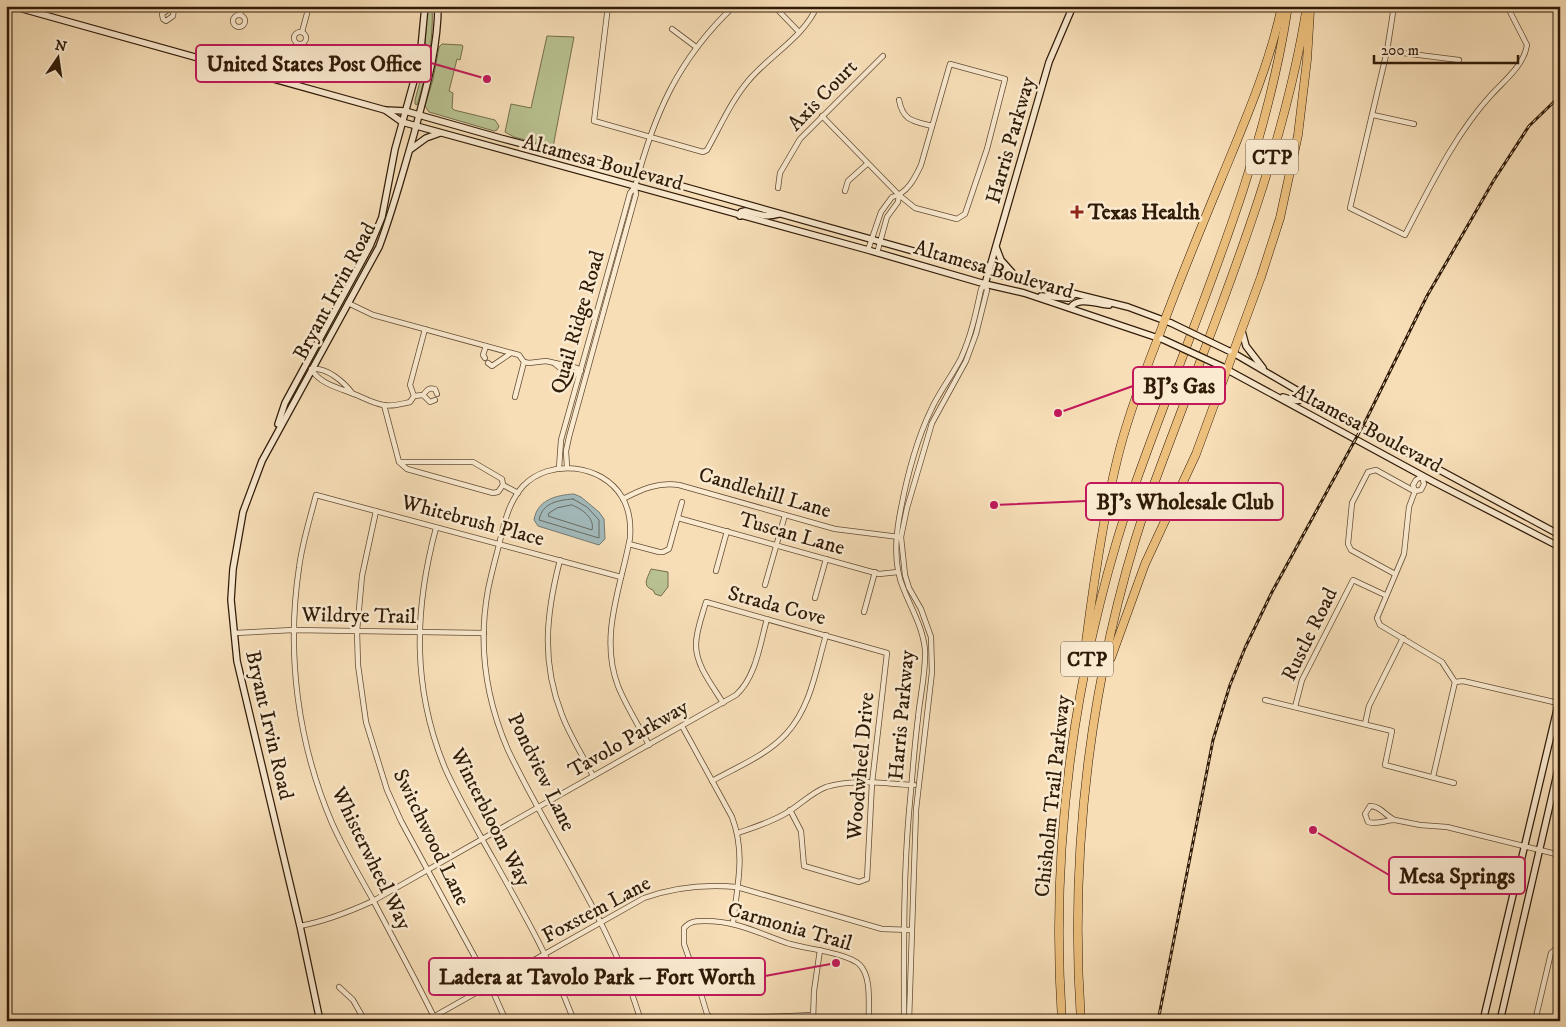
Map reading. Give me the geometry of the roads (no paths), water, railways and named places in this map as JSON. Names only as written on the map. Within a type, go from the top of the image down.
[{"type":"highway","points":[[1081,685],[1092,596],[1107,506],[1122,444],[1206,216],[1255,98],[1282,6]]},
{"type":"highway","name":"Chisholm Trail Parkway","points":[[1062,1021],[1059,934],[1062,836],[1070,755],[1081,685],[1106,579],[1128,504],[1216,268],[1251,166],[1271,91],[1288,6]]},
{"type":"highway","name":"Chisholm Trail Parkway","points":[[1081,1021],[1078,950],[1082,830],[1088,769],[1100,690],[1117,607],[1137,535],[1175,426],[1227,289],[1271,162],[1292,79],[1306,6]]},
{"type":"highway","points":[[1100,690],[1137,583],[1190,469],[1225,369],[1242,329],[1280,218],[1293,164],[1304,95],[1310,6]]},
{"type":"main road","name":"Altamesa Boulevard","points":[[12,6],[385,110],[419,114],[988,272],[1128,307],[1168,321],[1232,352],[1429,464],[1560,535]]},
{"type":"main road","name":"Bryant Irvin Road","points":[[308,367],[370,246],[382,217],[395,149],[421,48],[425,6]]},
{"type":"main road","name":"Bryant Irvin Road","points":[[320,1021],[300,926],[237,661],[231,600],[233,569],[243,512],[262,461],[274,438],[285,403],[348,303],[382,239],[397,197],[434,54],[438,6]]},
{"type":"main road","name":"Harris Parkway","points":[[985,284],[1048,62],[1073,6]]},
{"type":"main road","name":"Altamesa Boulevard","points":[[385,110],[402,122],[1036,297],[1160,338],[1225,369],[1422,476],[1560,547]]},
{"type":"main road","points":[[409,150],[426,138],[440,133]]},
{"type":"main road","points":[[740,216],[744,211],[771,217],[780,214]]},
{"type":"main road","points":[[996,246],[1001,260],[1019,279]]},
{"type":"main road","points":[[1036,297],[1068,298],[1075,294]]},
{"type":"main road","points":[[1070,308],[1078,300],[1128,307]]},
{"type":"main road","points":[[1242,329],[1246,346],[1266,371]]},
{"type":"main road","points":[[1274,395],[1298,401],[1303,400],[1306,395]]},
{"type":"main road","points":[[1422,476],[1429,464]]},
{"type":"main road","points":[[1483,1021],[1559,701]]},
{"type":"main road","points":[[1500,1021],[1560,761]]},
{"type":"street","points":[[240,14],[242,6]]},
{"type":"street","points":[[302,32],[309,6]]},
{"type":"street","points":[[608,6],[594,117],[596,122],[701,151],[707,150],[732,103],[749,80],[799,32],[817,6]]},
{"type":"street","name":"Quail Ridge Road","points":[[559,468],[561,440],[579,370],[630,193],[635,187],[650,136],[674,82],[696,47],[734,6]]},
{"type":"street","points":[[774,6],[799,32]]},
{"type":"street","points":[[1394,6],[1387,52],[1350,208],[1405,235],[1453,147],[1489,98],[1519,65],[1526,51],[1528,45],[1507,6]]},
{"type":"street","points":[[672,29],[696,47]]},
{"type":"street","points":[[1387,52],[1459,60]]},
{"type":"street","name":"Axis Court","points":[[778,188],[780,173],[800,139],[884,56]]},
{"type":"street","points":[[822,116],[867,164],[899,195],[915,208],[957,219],[965,214],[987,149],[1005,80],[950,64],[918,172],[914,180],[899,195],[892,197],[880,212],[868,250]]},
{"type":"street","points":[[900,100],[902,112],[912,121],[932,126]]},
{"type":"street","points":[[1373,115],[1414,124]]},
{"type":"street","points":[[845,191],[848,181],[867,164]]},
{"type":"street","name":"Quail Ridge Road","points":[[567,468],[568,444],[636,194],[635,187]]},
{"type":"street","points":[[877,253],[887,217],[898,202],[899,195]]},
{"type":"street","name":"Harris Parkway","points":[[904,1021],[905,871],[917,722],[925,670],[925,650],[918,619],[903,589],[896,563],[908,480],[918,447],[931,409],[964,351],[973,327],[981,289],[985,284]]},
{"type":"street","name":"Harris Parkway","points":[[909,1021],[914,841],[918,786],[932,672],[932,655],[931,637],[921,609],[909,588],[905,575],[899,537],[932,423],[970,353],[987,290],[985,284]]},
{"type":"street","points":[[348,303],[373,315],[519,355],[524,362],[546,360],[554,363],[565,372],[576,375],[579,370],[587,373]]},
{"type":"street","points":[[414,396],[410,385],[425,329]]},
{"type":"street","points":[[485,358],[483,355],[486,346]]},
{"type":"street","points":[[964,351],[970,353]]},
{"type":"street","points":[[488,364],[492,366],[510,353]]},
{"type":"street","points":[[515,397],[524,362]]},
{"type":"street","points":[[308,367],[319,368],[344,382],[353,394]]},
{"type":"street","points":[[308,367],[317,377],[340,390],[384,406],[410,402],[414,396],[423,395],[428,389],[432,388],[435,389],[437,394]]},
{"type":"street","points":[[325,382],[329,374]]},
{"type":"street","points":[[423,395],[430,402],[435,400]]},
{"type":"street","points":[[384,406],[399,462],[407,468],[493,493],[498,492],[503,485],[502,479],[472,462],[399,462]]},
{"type":"street","points":[[918,447],[924,449]]},
{"type":"street","name":"Pondview Lane","points":[[623,499],[612,485],[602,477],[583,470],[559,468],[530,480],[510,505],[488,588],[484,634],[486,677],[496,721],[515,766],[602,922],[631,990],[641,1021]]},
{"type":"street","points":[[1395,574],[1351,550],[1348,544],[1352,503],[1368,472],[1376,470],[1415,492],[1421,490],[1424,484],[1422,476]]},
{"type":"street","name":"Candlehill Lane","points":[[623,499],[650,486],[671,484],[684,486],[835,529],[899,537]]},
{"type":"street","points":[[503,485],[518,493]]},
{"type":"street","points":[[1415,492],[1409,507],[1404,554],[1376,618],[1380,624],[1442,662],[1455,682],[1433,777]]},
{"type":"street","name":"Whitebrush Place","points":[[316,494],[621,577]]},
{"type":"street","name":"Whisterwheel Way","points":[[316,494],[299,566],[293,630],[297,698],[317,782],[332,822],[350,861],[435,1019]]},
{"type":"street","points":[[623,499],[631,528],[611,627],[613,664],[622,694],[649,745]]},
{"type":"street","points":[[629,544],[659,552],[666,551],[670,546],[682,502]]},
{"type":"street","name":"Switchwood Lane","points":[[376,511],[362,576],[357,631],[360,688],[366,722],[387,790],[401,821],[490,985],[506,1021]]},
{"type":"street","points":[[765,585],[784,515]]},
{"type":"street","name":"Tuscan Lane","points":[[678,518],[883,574],[898,572]]},
{"type":"street","name":"Winterbloom Way","points":[[436,528],[422,594],[419,633],[425,702],[436,741],[456,791],[545,954],[574,1021]]},
{"type":"street","points":[[716,571],[727,531]]},
{"type":"street","points":[[815,598],[826,559]]},
{"type":"street","points":[[560,560],[547,622],[550,672],[562,716],[594,776]]},
{"type":"street","points":[[864,612],[875,572]]},
{"type":"street","name":"Rustle Road","points":[[1295,707],[1302,680],[1354,580],[1385,595]]},
{"type":"street","name":"Strada Cove","points":[[723,703],[701,666],[696,652],[696,638],[706,602],[887,652]]},
{"type":"street","name":"Tavolo Parkway","points":[[300,926],[323,922],[373,901],[736,695],[748,682],[767,619]]},
{"type":"street","name":"Wildrye Trail","points":[[234,633],[293,630],[484,634]]},
{"type":"street","points":[[712,780],[766,751],[786,735],[799,718],[808,699],[826,635]]},
{"type":"street","points":[[1365,724],[1369,706],[1403,638]]},
{"type":"street","name":"Woodwheel Drive","points":[[790,810],[801,831],[804,866],[859,882],[867,880],[872,783],[887,652]]},
{"type":"street","points":[[1455,682],[1463,681],[1559,701]]},
{"type":"street","points":[[1265,700],[1392,731],[1385,764],[1454,782]]},
{"type":"street","points":[[682,726],[732,817],[738,833],[741,857],[733,923]]},
{"type":"street","points":[[738,833],[770,821],[790,810],[808,796],[827,787],[850,782],[918,786]]},
{"type":"street","points":[[1395,820],[1372,823],[1366,820],[1365,814],[1370,806],[1376,806],[1385,816],[1395,820],[1420,825],[1447,827],[1560,855]]},
{"type":"street","name":"Foxstem Lane","points":[[426,1021],[435,1019],[490,985],[644,898],[667,890],[715,885],[737,888],[882,928],[911,930]]},
{"type":"street","name":"Carmonia Trail","points":[[813,1018],[711,1018],[707,1014],[698,981],[684,944],[684,928],[690,923],[697,921],[733,923],[790,944],[852,959],[864,969],[868,994],[869,1021]]},
{"type":"street","points":[[1535,1021],[1551,953],[1560,948]]},
{"type":"street","points":[[813,1018],[820,950]]},
{"type":"street","points":[[339,987],[353,1000],[365,1021]]},
{"type":"water","points":[[574,494],[581,497],[599,512],[604,519],[605,539],[599,545],[538,526],[534,520],[536,513],[543,503],[554,497]]},
{"type":"railway","points":[[1158,1021],[1213,740],[1230,685],[1245,648],[1272,592],[1366,420],[1427,296],[1494,180],[1529,126],[1560,96]]},
{"type":"place","name":"United States Post Office","points":[[487,79]]},
{"type":"place","name":"Texas Health","points":[[1077,212]]},
{"type":"place","name":"BJ's Gas","points":[[1058,413]]},
{"type":"place","name":"BJ's Wholesale Club","points":[[994,505]]},
{"type":"place","name":"Mesa Springs","points":[[1313,830]]},
{"type":"place","name":"Ladera at Tavolo Park – Fort Worth","points":[[836,963]]}]
